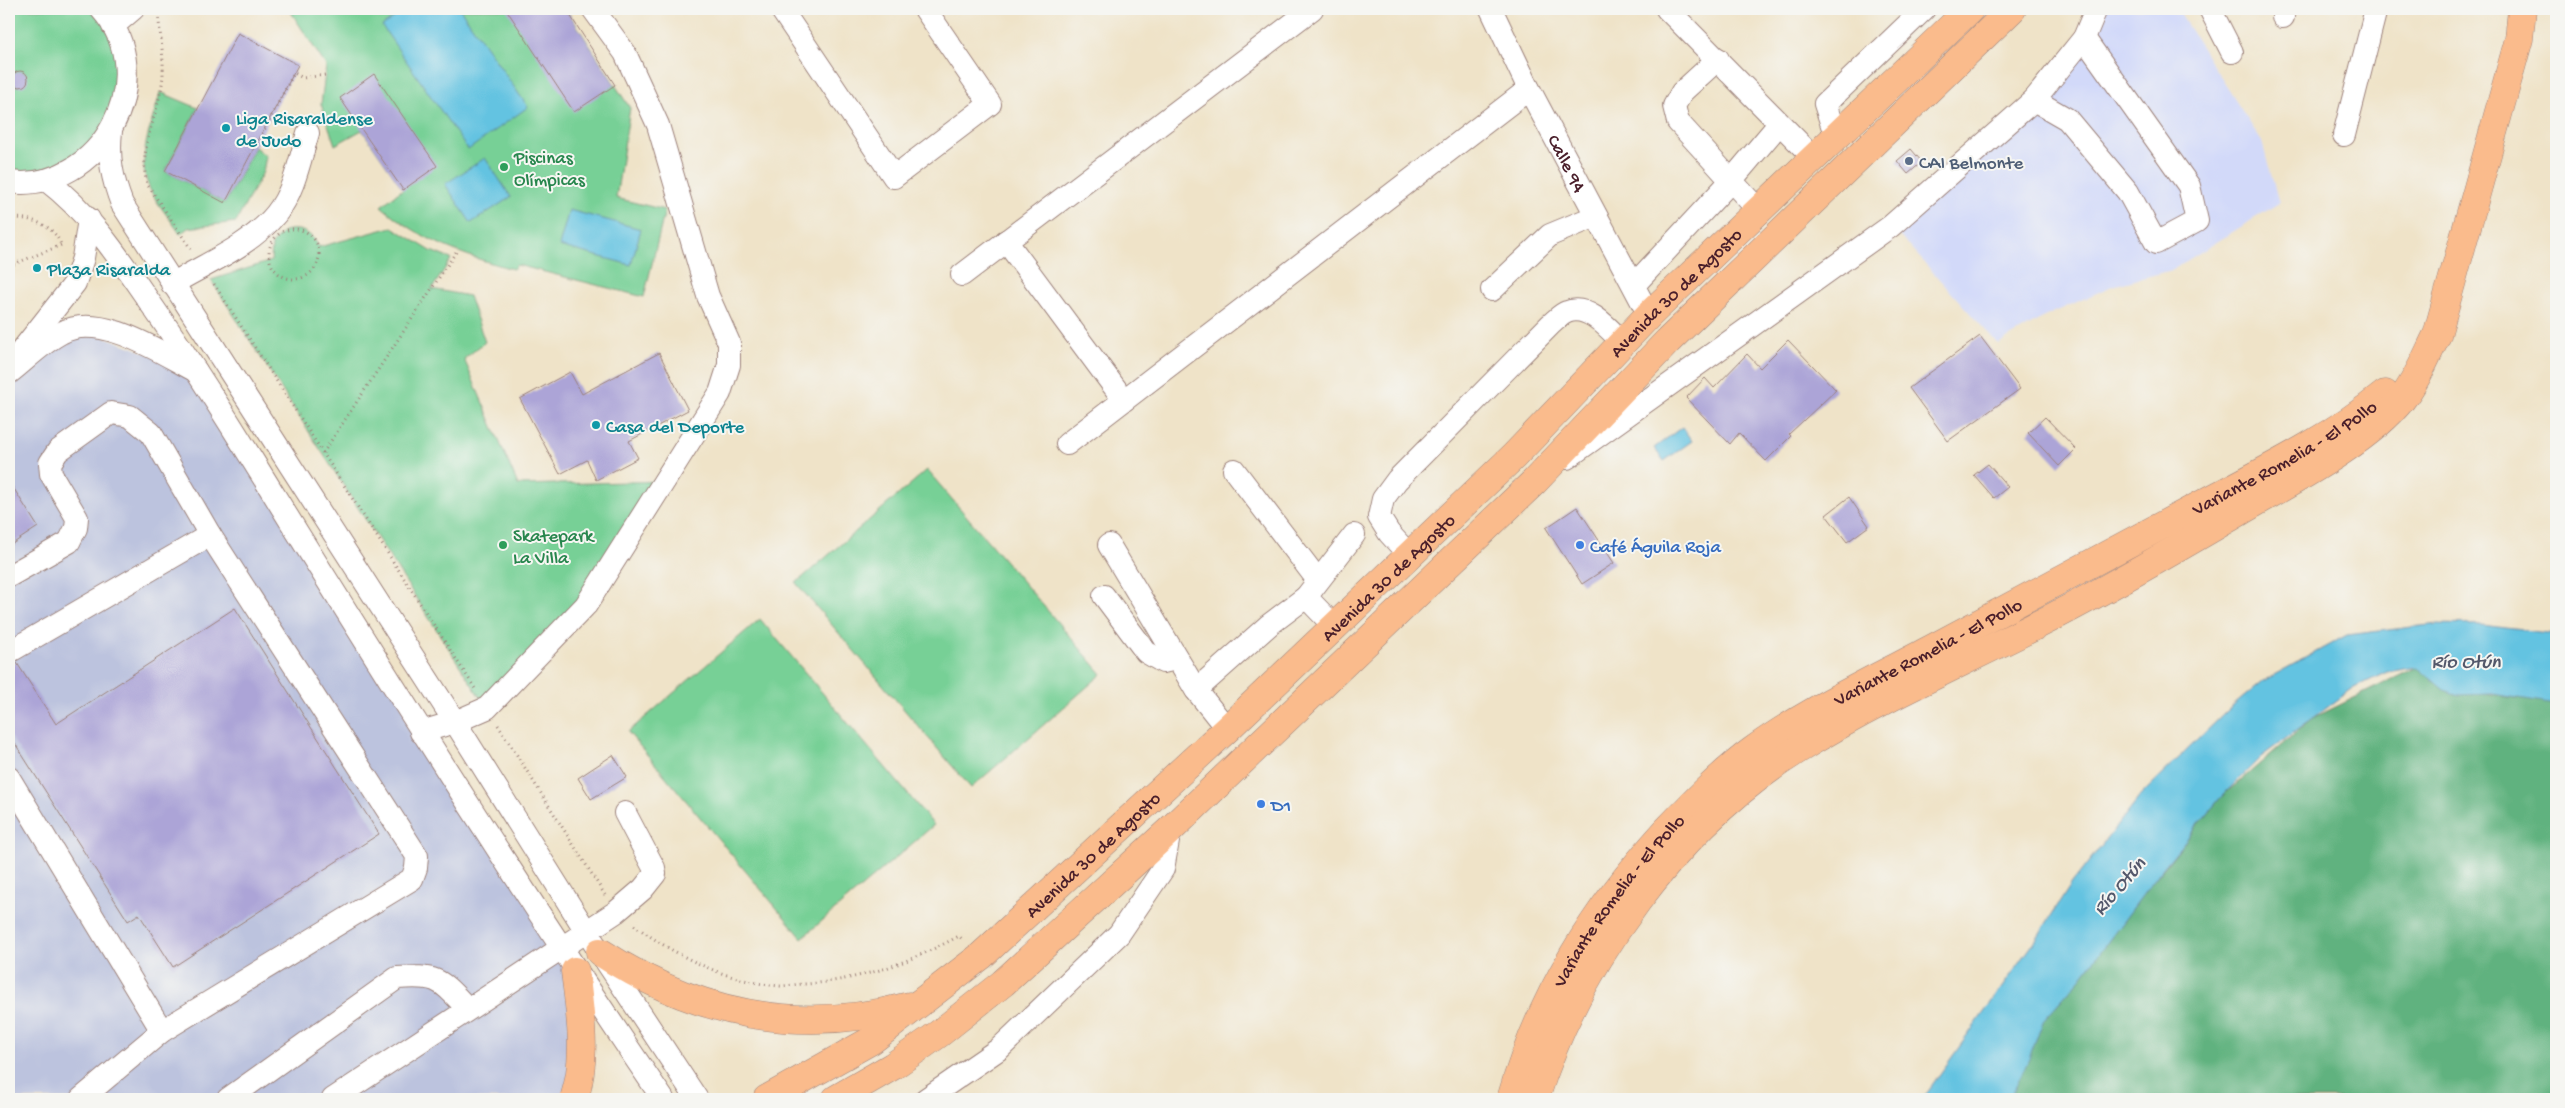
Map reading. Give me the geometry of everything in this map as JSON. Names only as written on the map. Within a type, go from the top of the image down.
[{"type":"main road","name":"Avenida 30 de Agosto","points":[[767,1099],[872,1040],[981,956],[1227,729],[1410,556],[1514,456],[1649,315],[1970,9]]},
{"type":"main road","name":"Avenida 30 de Agosto","points":[[836,1099],[893,1066],[982,1000],[1170,830],[1534,482],[1668,341],[2012,9]]},
{"type":"main road","name":"Variante Romelia - El Pollo","points":[[1535,1099],[1564,1021],[1618,931],[1652,883],[1687,842],[1736,795],[1797,750],[1892,695],[2048,619],[2154,563],[2332,456],[2376,425],[2403,398],[2416,378],[2437,335],[2444,303],[2518,39],[2522,9]]},
{"type":"main road","name":"Variante Romelia - El Pollo","points":[[1511,1099],[1533,1035],[1558,978],[1584,934],[1649,850],[1714,783],[1765,742],[1836,699],[2265,471],[2363,411],[2401,377],[2444,303]]},
{"type":"main road","points":[[593,942],[652,983],[680,996],[717,1007],[769,1018],[799,1020],[860,1017],[920,1004]]},
{"type":"main road","points":[[574,1099],[580,1082],[583,1046],[575,971]]},
{"type":"street","points":[[9,182],[24,184],[56,177],[76,166],[96,150],[111,131],[124,99],[127,74],[124,52],[107,18],[133,9]]},
{"type":"street","points":[[421,732],[455,722],[488,708],[586,605],[720,393],[729,365],[729,343],[708,296],[658,125],[625,53],[593,9]]},
{"type":"street","points":[[781,9],[894,177],[990,104],[924,9]]},
{"type":"street","points":[[962,275],[1312,9]]},
{"type":"street","name":"Calle 94","points":[[1491,9],[1529,89],[1649,315]]},
{"type":"street","points":[[1667,9],[1814,158]]},
{"type":"street","points":[[1836,137],[1825,104],[1924,9]]},
{"type":"street","points":[[1534,482],[1891,226],[2034,100],[2084,38],[2096,9]]},
{"type":"street","points":[[2210,9],[2232,52]]},
{"type":"street","points":[[2344,135],[2376,9]]},
{"type":"street","points":[[2034,100],[2066,119],[2128,192],[2156,243],[2197,221],[2188,186],[2084,38]]},
{"type":"street","points":[[1718,59],[1682,92],[1674,106],[1678,122],[1758,211]]},
{"type":"street","points":[[1068,444],[1529,89]]},
{"type":"street","points":[[1634,285],[1730,182],[1779,124]]},
{"type":"street","points":[[111,131],[109,162],[119,196],[172,284],[455,722],[593,942],[697,1099]]},
{"type":"street","points":[[172,284],[248,240],[277,214],[292,186],[308,132]]},
{"type":"street","points":[[46,180],[64,194],[100,231],[199,373],[421,732],[575,971],[662,1099]]},
{"type":"street","points":[[1492,290],[1550,235],[1596,216]]},
{"type":"street","points":[[9,366],[75,283],[83,258],[89,219]]},
{"type":"street","points":[[1006,241],[1124,400]]},
{"type":"street","points":[[1410,556],[1389,533],[1379,517],[1383,499],[1398,480],[1551,324],[1567,311],[1582,311],[1599,320],[1623,343]]},
{"type":"street","points":[[9,372],[61,332],[79,327],[95,327],[114,331],[138,341],[199,373]]},
{"type":"street","points":[[9,576],[69,542],[76,528],[77,518],[51,474],[50,463],[58,452],[111,413],[130,416],[151,433],[210,535],[417,856],[416,868],[412,879],[162,1031],[80,1099]]},
{"type":"street","points":[[1234,470],[1335,627]]},
{"type":"street","points":[[9,652],[210,535]]},
{"type":"street","points":[[1196,690],[1311,588],[1354,535]]},
{"type":"street","points":[[1110,545],[1196,690],[1227,729]]},
{"type":"street","points":[[1104,596],[1146,652],[1163,662],[1177,659]]},
{"type":"street","points":[[9,778],[162,1031]]},
{"type":"street","points":[[333,1099],[560,948],[593,942],[616,912],[644,890],[655,874],[654,868],[625,813]]},
{"type":"street","points":[[926,1099],[999,1049],[1119,934],[1163,869],[1170,830]]},
{"type":"street","points":[[228,1099],[397,978],[426,976],[444,985],[468,1009]]},
{"type":"path","points":[[158,9],[163,74],[144,154],[144,172],[147,184],[180,234]]},
{"type":"path","points":[[255,147],[294,73],[303,78],[325,75]]},
{"type":"path","points":[[9,218],[19,218],[44,226],[54,232],[61,245]]},
{"type":"path","points":[[301,230],[315,240],[318,248],[319,256],[312,271],[297,278],[281,274],[271,261],[272,244],[284,231],[301,230]]},
{"type":"path","points":[[323,453],[456,252]]},
{"type":"path","points":[[211,280],[488,708],[616,912],[681,956],[743,979],[780,986],[854,978],[916,957],[959,936],[981,956]]},
{"type":"shaded area","points":[[2096,9],[2177,9],[2262,142],[2279,203],[2172,270],[2112,286],[2044,317],[1998,344],[1891,226],[2034,100]]},
{"type":"shaded area","points":[[79,327],[199,373],[575,971],[574,1099],[9,1099],[9,373]]},
{"type":"green space","points":[[9,9],[101,9],[127,74],[96,150],[9,182]]},
{"type":"green space","name":"Piscinas Olímpicas","points":[[289,9],[566,9],[630,108],[616,198],[665,210],[644,297],[517,265],[513,269],[477,258],[427,237],[396,218],[381,206],[403,189],[362,130],[335,145],[321,104],[326,66]]},
{"type":"green space","points":[[160,92],[198,108],[165,171],[225,203],[255,147],[266,156],[263,172],[236,222],[188,228],[180,234],[153,195],[144,171],[144,160],[145,149]]},
{"type":"green space","name":"Skatepark La Villa","points":[[392,227],[431,251],[451,259],[432,289],[469,296],[485,342],[464,359],[518,485],[665,481],[586,605],[487,708],[211,280],[271,261],[272,244],[284,231],[300,230],[309,234],[319,247]]},
{"type":"green space","points":[[927,470],[1102,674],[971,788],[796,583]]},
{"type":"green space","points":[[760,619],[934,825],[802,938],[628,732]]},
{"type":"green space","points":[[2417,667],[2445,690],[2556,702],[2556,1099],[2006,1099],[2044,1019],[2081,978],[2150,885],[2221,797],[2313,718]]},
{"type":"water","points":[[406,9],[460,9],[528,107],[468,150],[382,26]]},
{"type":"water","points":[[485,158],[511,197],[471,223],[445,184]]},
{"type":"water","points":[[569,210],[641,229],[631,265],[559,246]]},
{"type":"water","points":[[1682,427],[1692,441],[1664,461],[1654,448]]},
{"type":"water","name":"Río Otún","points":[[2437,624],[2481,625],[2556,634],[2556,704],[2493,694],[2460,695],[2444,690],[2417,667],[2387,672],[2352,689],[2261,757],[2221,797],[2162,869],[2081,978],[2044,1019],[2029,1059],[2010,1099],[1922,1099],[2033,944],[2072,883],[2141,795],[2227,711],[2263,681],[2347,635]]},
{"type":"building","points":[[506,9],[566,9],[615,85],[574,112]]},
{"type":"building","name":"Liga Risaraldense de Judo","points":[[238,33],[298,65],[225,203],[165,171]]},
{"type":"building","points":[[20,71],[26,73],[28,79],[26,85],[20,87],[14,85],[12,79],[14,73]]},
{"type":"building","points":[[374,74],[437,166],[403,190],[340,98]]},
{"type":"building","name":"CAI Belmonte","points":[[1911,149],[1922,162],[1908,174],[1897,161]]},
{"type":"building","points":[[1980,336],[2020,389],[1948,441],[1909,388]]},
{"type":"building","points":[[1788,340],[1836,390],[1789,434],[1791,436],[1766,461],[1739,433],[1730,444],[1686,398],[1705,378],[1714,388],[1747,354],[1760,368]]},
{"type":"building","name":"Casa del Deporte","points":[[659,353],[688,410],[629,441],[638,458],[596,480],[587,460],[560,474],[520,399],[570,372],[582,394]]},
{"type":"building","points":[[2045,417],[2076,449],[2059,466],[2028,433]]},
{"type":"building","points":[[1988,464],[2008,487],[1994,498],[1974,475]]},
{"type":"building","points":[[9,481],[38,527],[9,546]]},
{"type":"building","points":[[1849,497],[1869,526],[1847,542],[1826,515]]},
{"type":"building","name":"Café Águila Roja","points":[[1577,507],[1614,563],[1582,584],[1546,528]]},
{"type":"building","points":[[235,608],[379,834],[173,967],[139,914],[128,921],[9,734],[9,665],[17,663],[56,724]]},
{"type":"building","points":[[613,755],[627,777],[591,799],[578,778]]},
{"type":"place","name":"Liga Risaraldense de Judo","points":[[226,128]]},
{"type":"place","name":"CAI Belmonte","points":[[1909,161]]},
{"type":"place","name":"Piscinas Olímpicas","points":[[504,167]]},
{"type":"place","name":"Plaza Risaralda","points":[[37,268]]},
{"type":"place","name":"Casa del Deporte","points":[[596,425]]},
{"type":"place","name":"Skatepark La Villa","points":[[503,545]]},
{"type":"place","name":"Café Águila Roja","points":[[1580,545]]},
{"type":"place","name":"D1","points":[[1261,804]]}]
